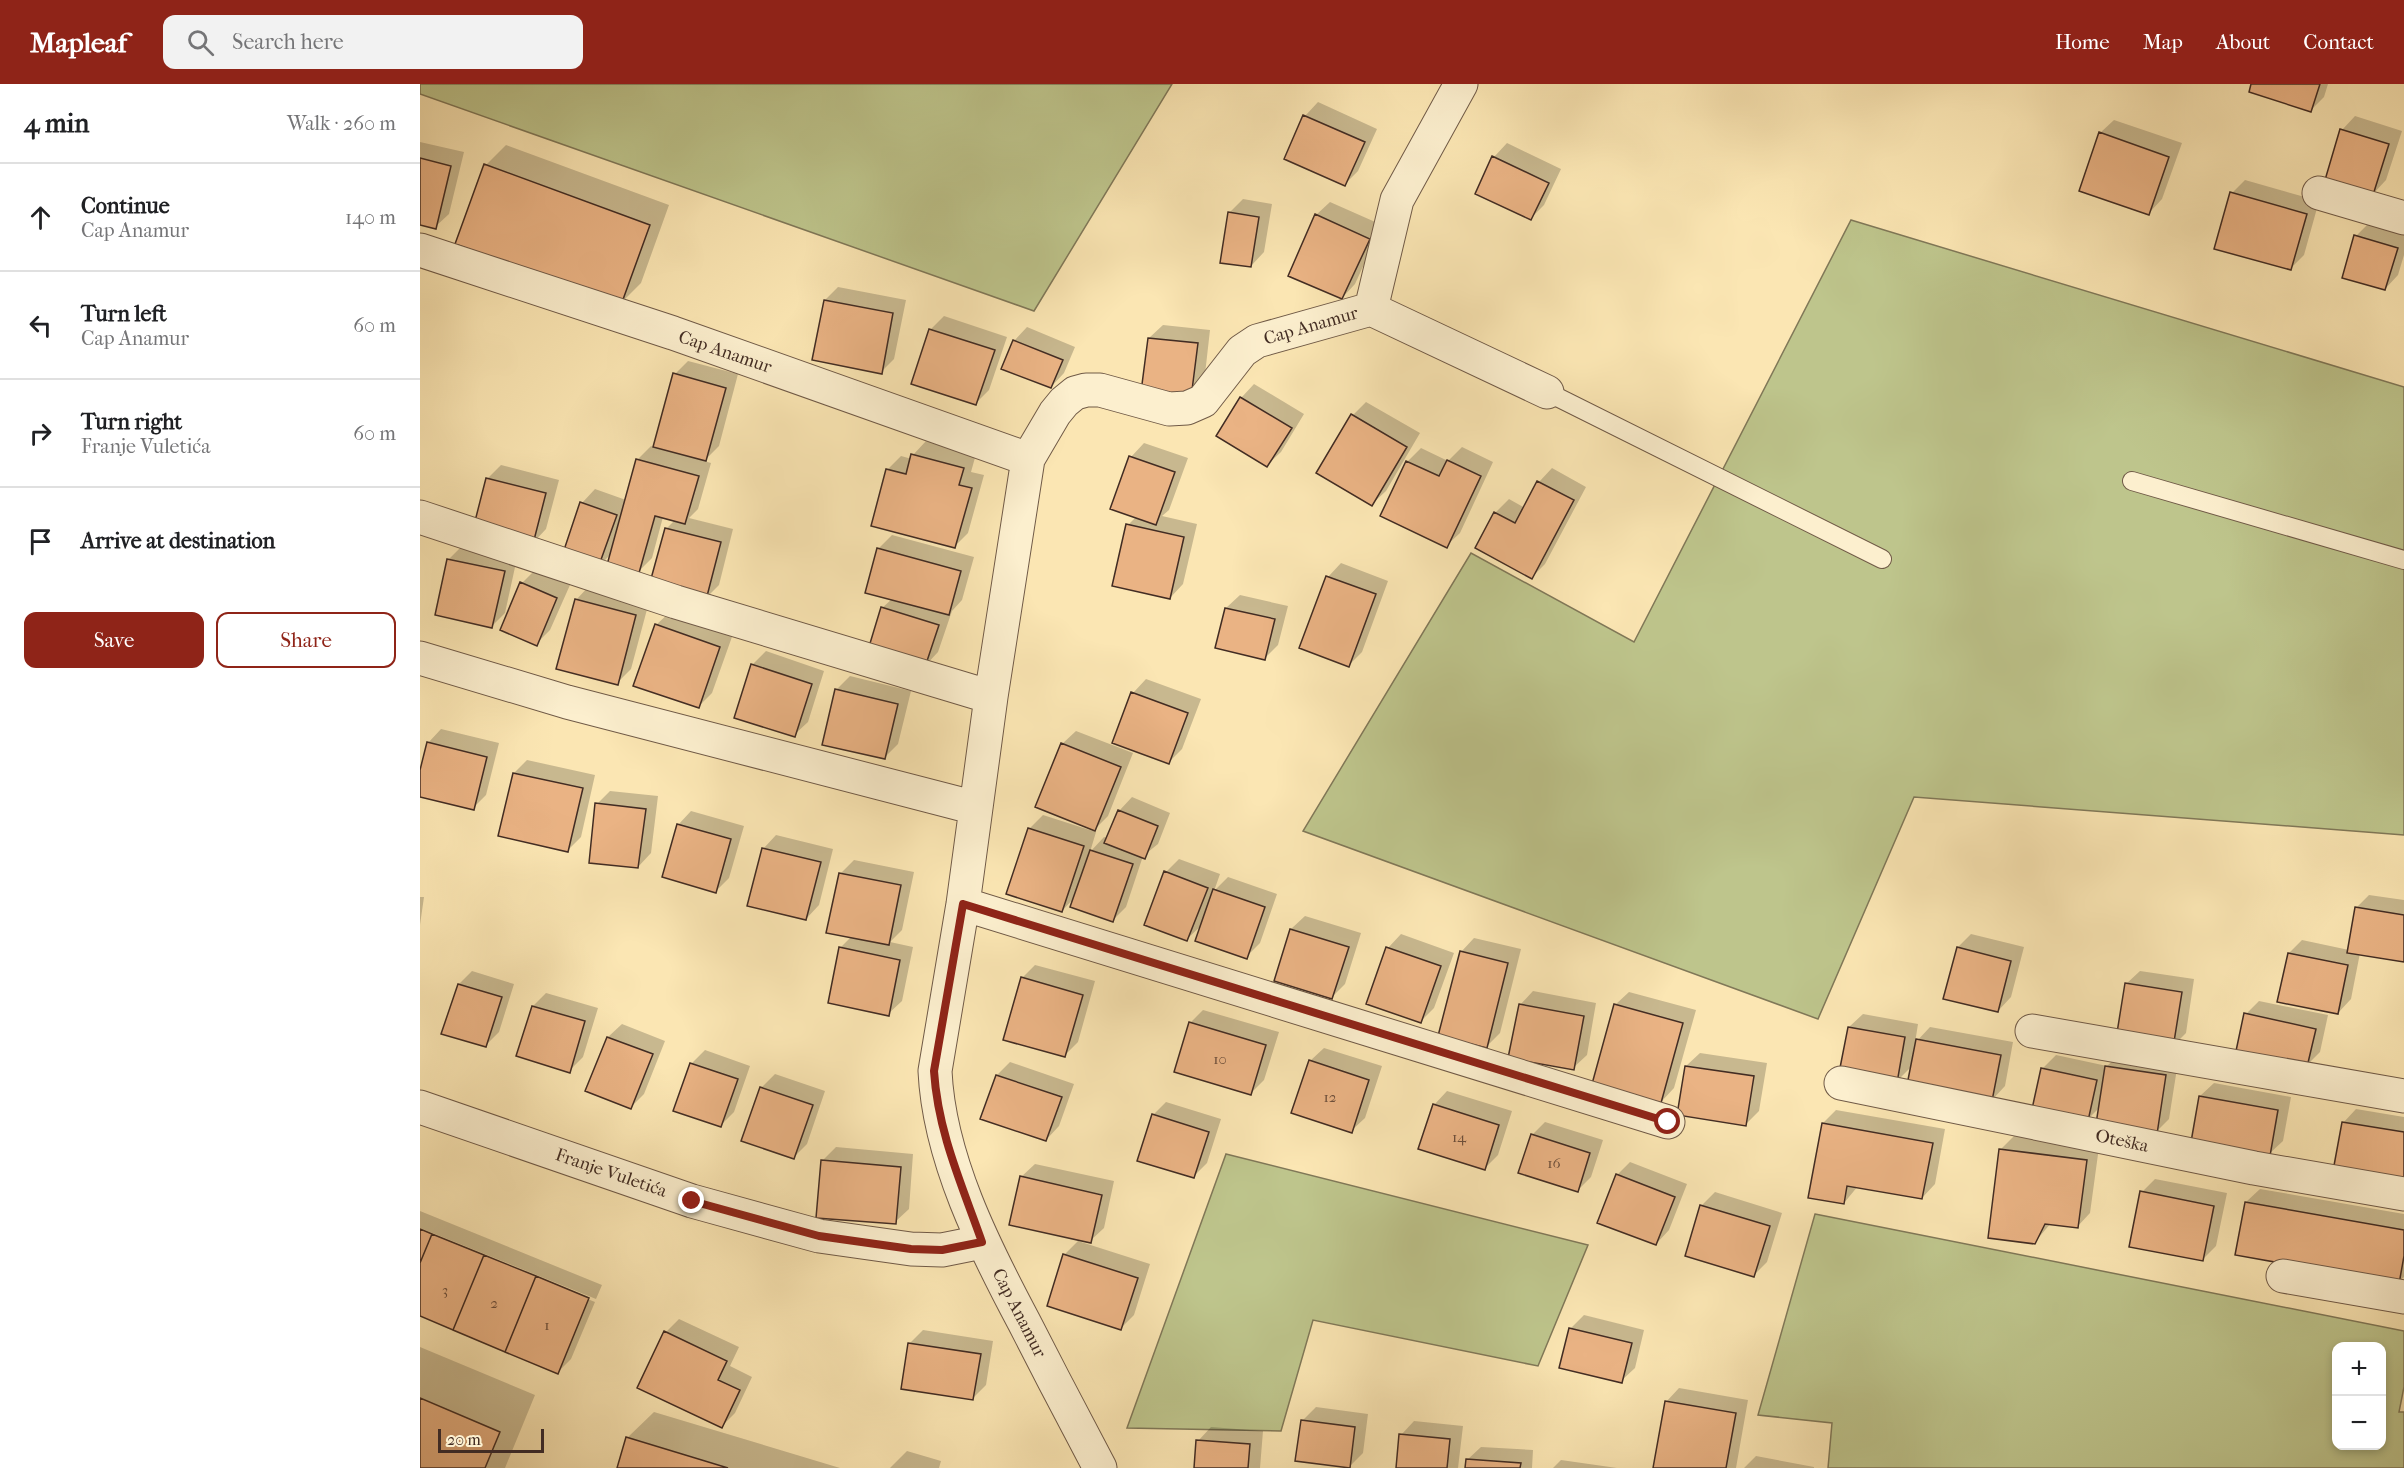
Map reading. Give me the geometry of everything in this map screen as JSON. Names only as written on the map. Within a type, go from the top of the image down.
[{"type":"street","name":"Cap Anamur","points":[[1371,309],[1397,200],[1461,84]]},
{"type":"street","points":[[2319,193],[2404,218]]},
{"type":"street","name":"Cap Anamur","points":[[420,250],[673,333],[1028,459]]},
{"type":"street","name":"Cap Anamur","points":[[1100,1468],[982,1242],[942,1129],[936,1099],[934,1071],[963,904],[991,698],[1028,459],[1055,414],[1075,393],[1100,390],[1169,409],[1186,408],[1203,400],[1242,351],[1257,341],[1371,309],[1547,392]]},
{"type":"street","points":[[420,517],[676,602],[991,698]]},
{"type":"street","points":[[420,658],[567,702],[976,808]]},
{"type":"street","points":[[963,904],[1668,1122]]},
{"type":"street","points":[[2032,1031],[2404,1095]]},
{"type":"street","name":"Oteška","points":[[1841,1083],[2242,1165],[2404,1194]]},
{"type":"street","name":"Franje Vuletića","points":[[420,1107],[692,1201],[819,1236],[911,1249],[942,1250],[982,1242]]},
{"type":"street","points":[[2283,1276],[2404,1297]]},
{"type":"lane","points":[[1547,392],[1882,559]]},
{"type":"lane","points":[[2132,481],[2404,560]]},
{"type":"green space","points":[[420,84],[1172,84],[1034,311],[420,94]]},
{"type":"green space","points":[[1851,220],[2404,387],[2404,835],[1914,797],[1818,1019],[1303,831],[1471,553],[1634,642]]},
{"type":"green space","points":[[1226,1154],[1588,1245],[1538,1366],[1313,1320],[1281,1431],[1127,1428]]},
{"type":"green space","points":[[1815,1214],[2404,1331],[2404,1387],[2399,1412],[2404,1412],[2404,1468],[1828,1468],[1832,1423],[1758,1415]]},
{"type":"building","points":[[2251,84],[2320,84],[2311,112],[2249,92]]},
{"type":"building","points":[[1303,115],[1365,142],[1345,186],[1284,159]]},
{"type":"building","points":[[2340,129],[2389,144],[2373,195],[2325,180]]},
{"type":"building","points":[[2099,132],[2169,157],[2149,215],[2079,191]]},
{"type":"building","points":[[1492,156],[1549,183],[1531,220],[1475,194]]},
{"type":"building","points":[[420,158],[451,166],[436,229],[420,225]]},
{"type":"building","points":[[484,164],[650,225],[621,305],[455,244]]},
{"type":"building","points":[[2230,192],[2307,214],[2291,270],[2214,249]]},
{"type":"building","points":[[1228,212],[1259,217],[1251,267],[1220,263]]},
{"type":"building","points":[[1315,214],[1370,239],[1342,299],[1288,276]]},
{"type":"building","points":[[2354,235],[2398,248],[2385,290],[2342,278]]},
{"type":"building","points":[[824,300],[893,313],[882,374],[812,360]]},
{"type":"building","points":[[929,329],[995,350],[976,405],[911,384]]},
{"type":"building","points":[[1148,338],[1198,343],[1191,398],[1141,392]]},
{"type":"building","points":[[1013,340],[1063,360],[1051,388],[1001,369]]},
{"type":"building","points":[[673,373],[726,388],[706,461],[653,447]]},
{"type":"building","points":[[1240,397],[1292,428],[1267,467],[1216,436]]},
{"type":"building","points":[[1351,414],[1407,447],[1372,506],[1316,473]]},
{"type":"building","points":[[911,454],[964,468],[959,485],[972,488],[955,548],[871,526],[886,469],[906,474]]},
{"type":"building","points":[[1129,456],[1175,472],[1156,525],[1110,509]]},
{"type":"building","points":[[636,459],[699,476],[685,524],[655,516],[639,573],[607,565]]},
{"type":"building","points":[[1447,460],[1481,476],[1447,548],[1380,516],[1406,461],[1439,476]]},
{"type":"building","points":[[486,478],[546,493],[533,544],[473,529]]},
{"type":"building","points":[[1537,481],[1574,500],[1532,579],[1475,548],[1494,512],[1515,523]]},
{"type":"building","points":[[580,502],[617,515],[598,568],[562,556]]},
{"type":"building","points":[[1126,524],[1184,537],[1170,599],[1112,586]]},
{"type":"building","points":[[665,528],[721,542],[706,600],[649,586]]},
{"type":"building","points":[[877,548],[961,571],[949,615],[865,593]]},
{"type":"building","points":[[447,559],[505,571],[492,628],[435,615]]},
{"type":"building","points":[[1326,576],[1376,594],[1349,667],[1299,648]]},
{"type":"building","points":[[520,582],[557,598],[537,646],[500,630]]},
{"type":"building","points":[[575,599],[636,615],[618,685],[556,669]]},
{"type":"building","points":[[881,607],[939,625],[925,667],[868,650]]},
{"type":"building","points":[[1225,608],[1275,619],[1265,660],[1215,648]]},
{"type":"building","points":[[655,624],[720,647],[699,708],[633,686]]},
{"type":"building","points":[[751,664],[812,684],[795,737],[734,718]]},
{"type":"building","points":[[835,689],[898,704],[885,759],[822,745]]},
{"type":"building","points":[[1131,692],[1188,713],[1169,764],[1112,743]]},
{"type":"building","points":[[427,742],[487,757],[474,810],[420,797],[420,770]]},
{"type":"building","points":[[1061,743],[1121,767],[1095,831],[1035,807]]},
{"type":"building","points":[[513,773],[583,788],[568,852],[498,836]]},
{"type":"building","points":[[595,803],[646,809],[638,868],[589,863]]},
{"type":"building","points":[[1118,810],[1158,826],[1145,859],[1104,843]]},
{"type":"building","points":[[677,824],[731,839],[716,893],[662,877]]},
{"type":"building","points":[[1028,828],[1084,846],[1062,912],[1006,894]]},
{"type":"building","points":[[762,848],[821,862],[806,920],[747,906]]},
{"type":"building","points":[[1090,850],[1133,864],[1113,922],[1070,907]]},
{"type":"building","points":[[1164,871],[1208,888],[1187,941],[1144,925]]},
{"type":"building","points":[[839,873],[901,885],[889,945],[826,933]]},
{"type":"building","points":[[1213,889],[1265,907],[1247,959],[1195,941]]},
{"type":"building","points":[[2355,907],[2404,915],[2404,962],[2347,953]]},
{"type":"building","points":[[1290,929],[1349,947],[1332,999],[1274,981]]},
{"type":"building","points":[[839,947],[900,960],[889,1016],[828,1003]]},
{"type":"building","points":[[1386,947],[1441,966],[1421,1023],[1366,1004]]},
{"type":"building","points":[[1957,947],[2011,961],[1998,1012],[1943,999]]},
{"type":"building","points":[[1460,951],[1508,963],[1487,1048],[1438,1036]]},
{"type":"building","points":[[2288,953],[2348,965],[2338,1014],[2277,1002]]},
{"type":"building","points":[[1021,977],[1083,995],[1065,1057],[1003,1040]]},
{"type":"building","points":[[2125,983],[2182,992],[2173,1048],[2116,1039]]},
{"type":"building","points":[[458,984],[502,997],[486,1047],[441,1034]]},
{"type":"building","points":[[1519,1004],[1584,1016],[1574,1070],[1508,1058]]},
{"type":"building","points":[[1614,1004],[1683,1023],[1661,1103],[1592,1084]]},
{"type":"building","points":[[532,1006],[585,1021],[570,1073],[516,1056]]},
{"type":"building","points":[[2244,1013],[2316,1029],[2307,1067],[2236,1051]]},
{"type":"building","points":[[1189,1022],[1266,1045],[1251,1095],[1174,1072]]},
{"type":"building","points":[[1848,1027],[1905,1037],[1897,1083],[1839,1073]]},
{"type":"building","points":[[607,1037],[653,1054],[631,1109],[585,1091]]},
{"type":"building","points":[[1916,1039],[2001,1055],[1992,1101],[1907,1085]]},
{"type":"building","points":[[1309,1060],[1369,1080],[1352,1133],[1291,1113]]},
{"type":"building","points":[[690,1063],[738,1079],[721,1127],[673,1111]]},
{"type":"building","points":[[1685,1066],[1754,1076],[1746,1126],[1677,1115]]},
{"type":"building","points":[[2105,1066],[2166,1075],[2157,1134],[2096,1124]]},
{"type":"building","points":[[2041,1068],[2097,1080],[2088,1121],[2032,1109]]},
{"type":"building","points":[[996,1075],[1062,1097],[1046,1141],[980,1119]]},
{"type":"building","points":[[760,1087],[813,1105],[794,1159],[741,1141]]},
{"type":"building","points":[[2199,1096],[2278,1110],[2270,1156],[2191,1142]]},
{"type":"building","points":[[1433,1104],[1499,1125],[1485,1170],[1418,1149]]},
{"type":"building","points":[[1152,1114],[1209,1132],[1194,1178],[1137,1161]]},
{"type":"building","points":[[2342,1122],[2404,1132],[2404,1183],[2333,1171]]},
{"type":"building","points":[[1822,1123],[1933,1143],[1922,1199],[1847,1186],[1844,1204],[1808,1198]]},
{"type":"building","points":[[1531,1134],[1590,1153],[1578,1192],[1518,1173]]},
{"type":"building","points":[[1999,1149],[2087,1160],[2078,1228],[2045,1224],[2035,1244],[1988,1238]]},
{"type":"building","points":[[821,1160],[901,1167],[896,1224],[816,1218]]},
{"type":"building","points":[[1616,1174],[1675,1197],[1656,1245],[1597,1223]]},
{"type":"building","points":[[1020,1176],[1102,1195],[1091,1243],[1009,1225]]},
{"type":"building","points":[[2140,1191],[2214,1206],[2203,1261],[2129,1247]]},
{"type":"building","points":[[2245,1202],[2404,1230],[2404,1256],[2399,1284],[2235,1255]]},
{"type":"building","points":[[1700,1205],[1770,1226],[1754,1277],[1685,1256]]},
{"type":"building","points":[[420,1229],[432,1234],[420,1263]]},
{"type":"building","points":[[432,1234],[484,1255],[453,1330],[420,1316],[420,1263]]},
{"type":"building","points":[[1063,1254],[1138,1278],[1121,1330],[1047,1306]]},
{"type":"building","points":[[484,1255],[536,1276],[505,1352],[453,1330]]},
{"type":"building","points":[[536,1276],[589,1298],[558,1374],[505,1352]]},
{"type":"building","points":[[1569,1328],[1632,1343],[1622,1383],[1559,1368]]},
{"type":"building","points":[[664,1331],[727,1361],[718,1380],[740,1390],[722,1428],[637,1388]]},
{"type":"building","points":[[908,1343],[981,1354],[973,1400],[901,1389]]},
{"type":"building","points":[[420,1398],[500,1432],[485,1468],[420,1468]]},
{"type":"building","points":[[1665,1401],[1736,1413],[1726,1468],[1653,1468]]},
{"type":"building","points":[[1301,1420],[1355,1427],[1350,1468],[1295,1461]]},
{"type":"building","points":[[1399,1434],[1450,1439],[1447,1468],[1396,1468]]},
{"type":"building","points":[[626,1437],[728,1468],[617,1468]]},
{"type":"building","points":[[1196,1440],[1250,1444],[1248,1468],[1194,1468]]},
{"type":"building","points":[[1466,1459],[1521,1463],[1520,1468],[1465,1468]]},
{"type":"route","points":[[692,1201],[819,1236],[911,1249],[942,1250],[982,1242],[942,1129],[936,1099],[934,1071],[963,904],[1668,1122]]}]
